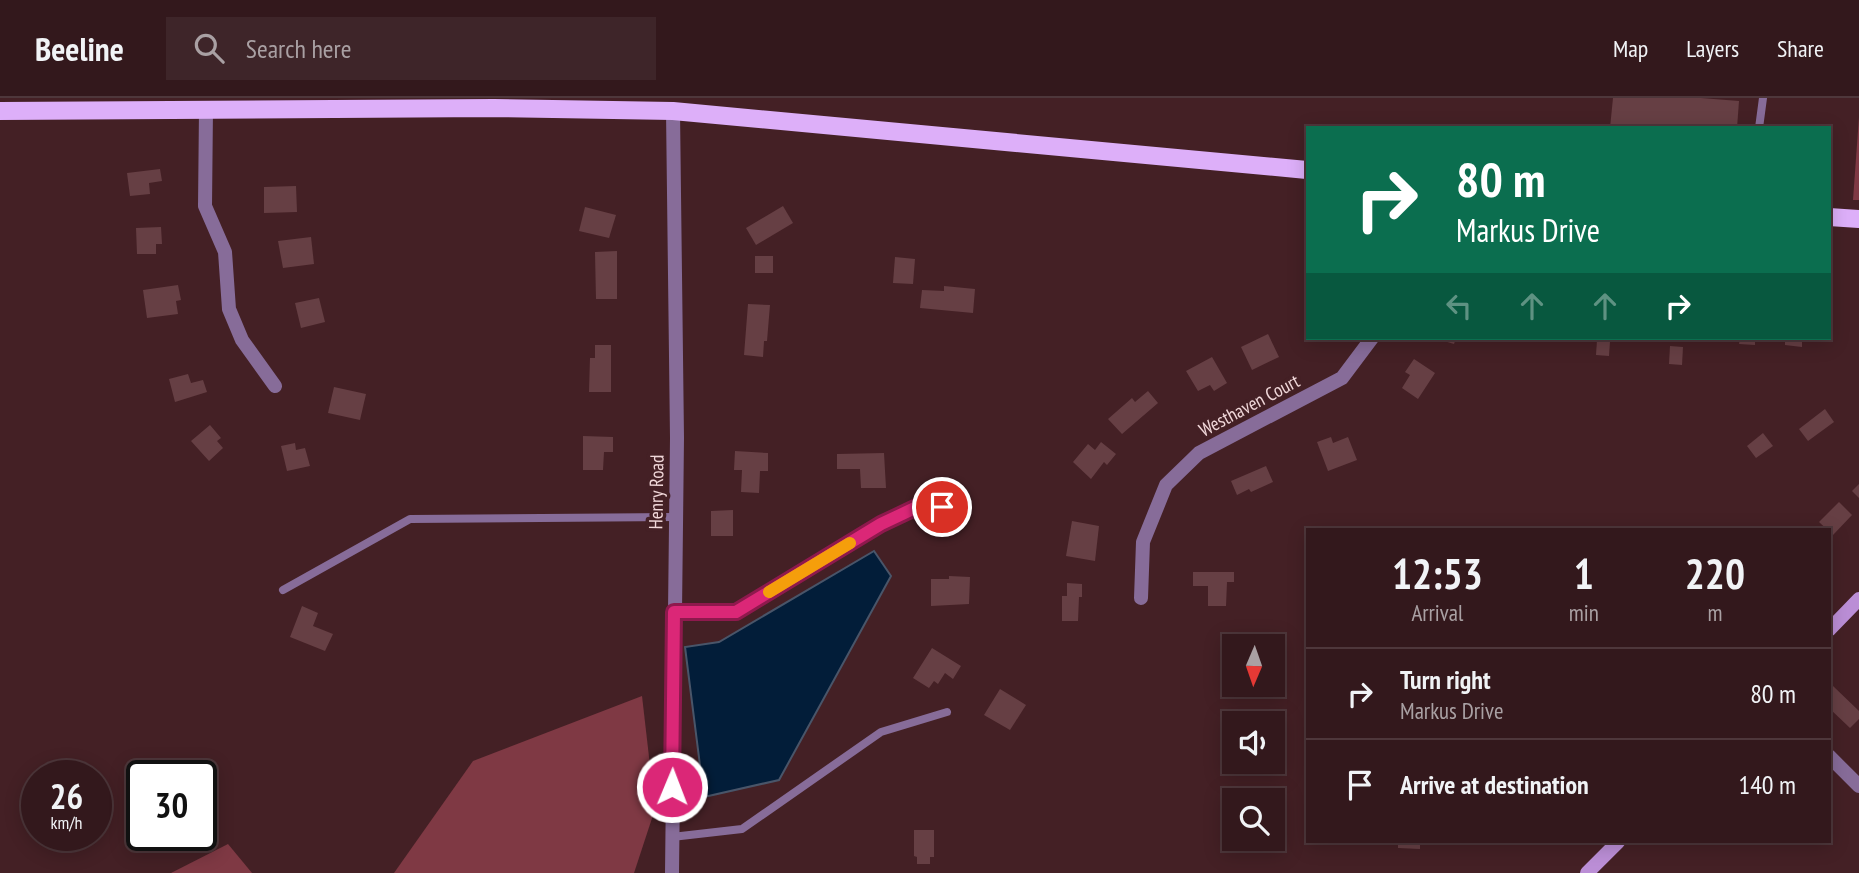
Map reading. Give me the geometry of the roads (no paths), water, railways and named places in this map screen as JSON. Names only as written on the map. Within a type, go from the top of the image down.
[{"type":"main road","points":[[0,111],[204,103],[494,103],[673,111],[1306,170]]},
{"type":"main road","points":[[1831,217],[1859,219]]},
{"type":"main road","points":[[1831,628],[1859,600]]},
{"type":"main road","points":[[1587,873],[1617,843]]},
{"type":"street","points":[[204,103],[205,206],[225,252],[229,309],[242,341],[275,386]]},
{"type":"street","name":"Henry Road","points":[[672,873],[677,438],[673,111]]},
{"type":"street","name":"Westhaven Court","points":[[1142,598],[1143,542],[1166,485],[1199,453],[1342,378],[1370,340]]},
{"type":"street","points":[[674,612],[736,612],[881,524],[919,506],[942,507]]},
{"type":"street","points":[[1831,758],[1859,786]]},
{"type":"lane","points":[[1759,126],[1763,98]]},
{"type":"lane","points":[[283,590],[410,519],[675,517]]},
{"type":"lane","points":[[672,837],[742,829],[881,732],[947,712]]},
{"type":"water","points":[[874,551],[891,576],[779,780],[704,797],[685,647],[719,642]]}]
